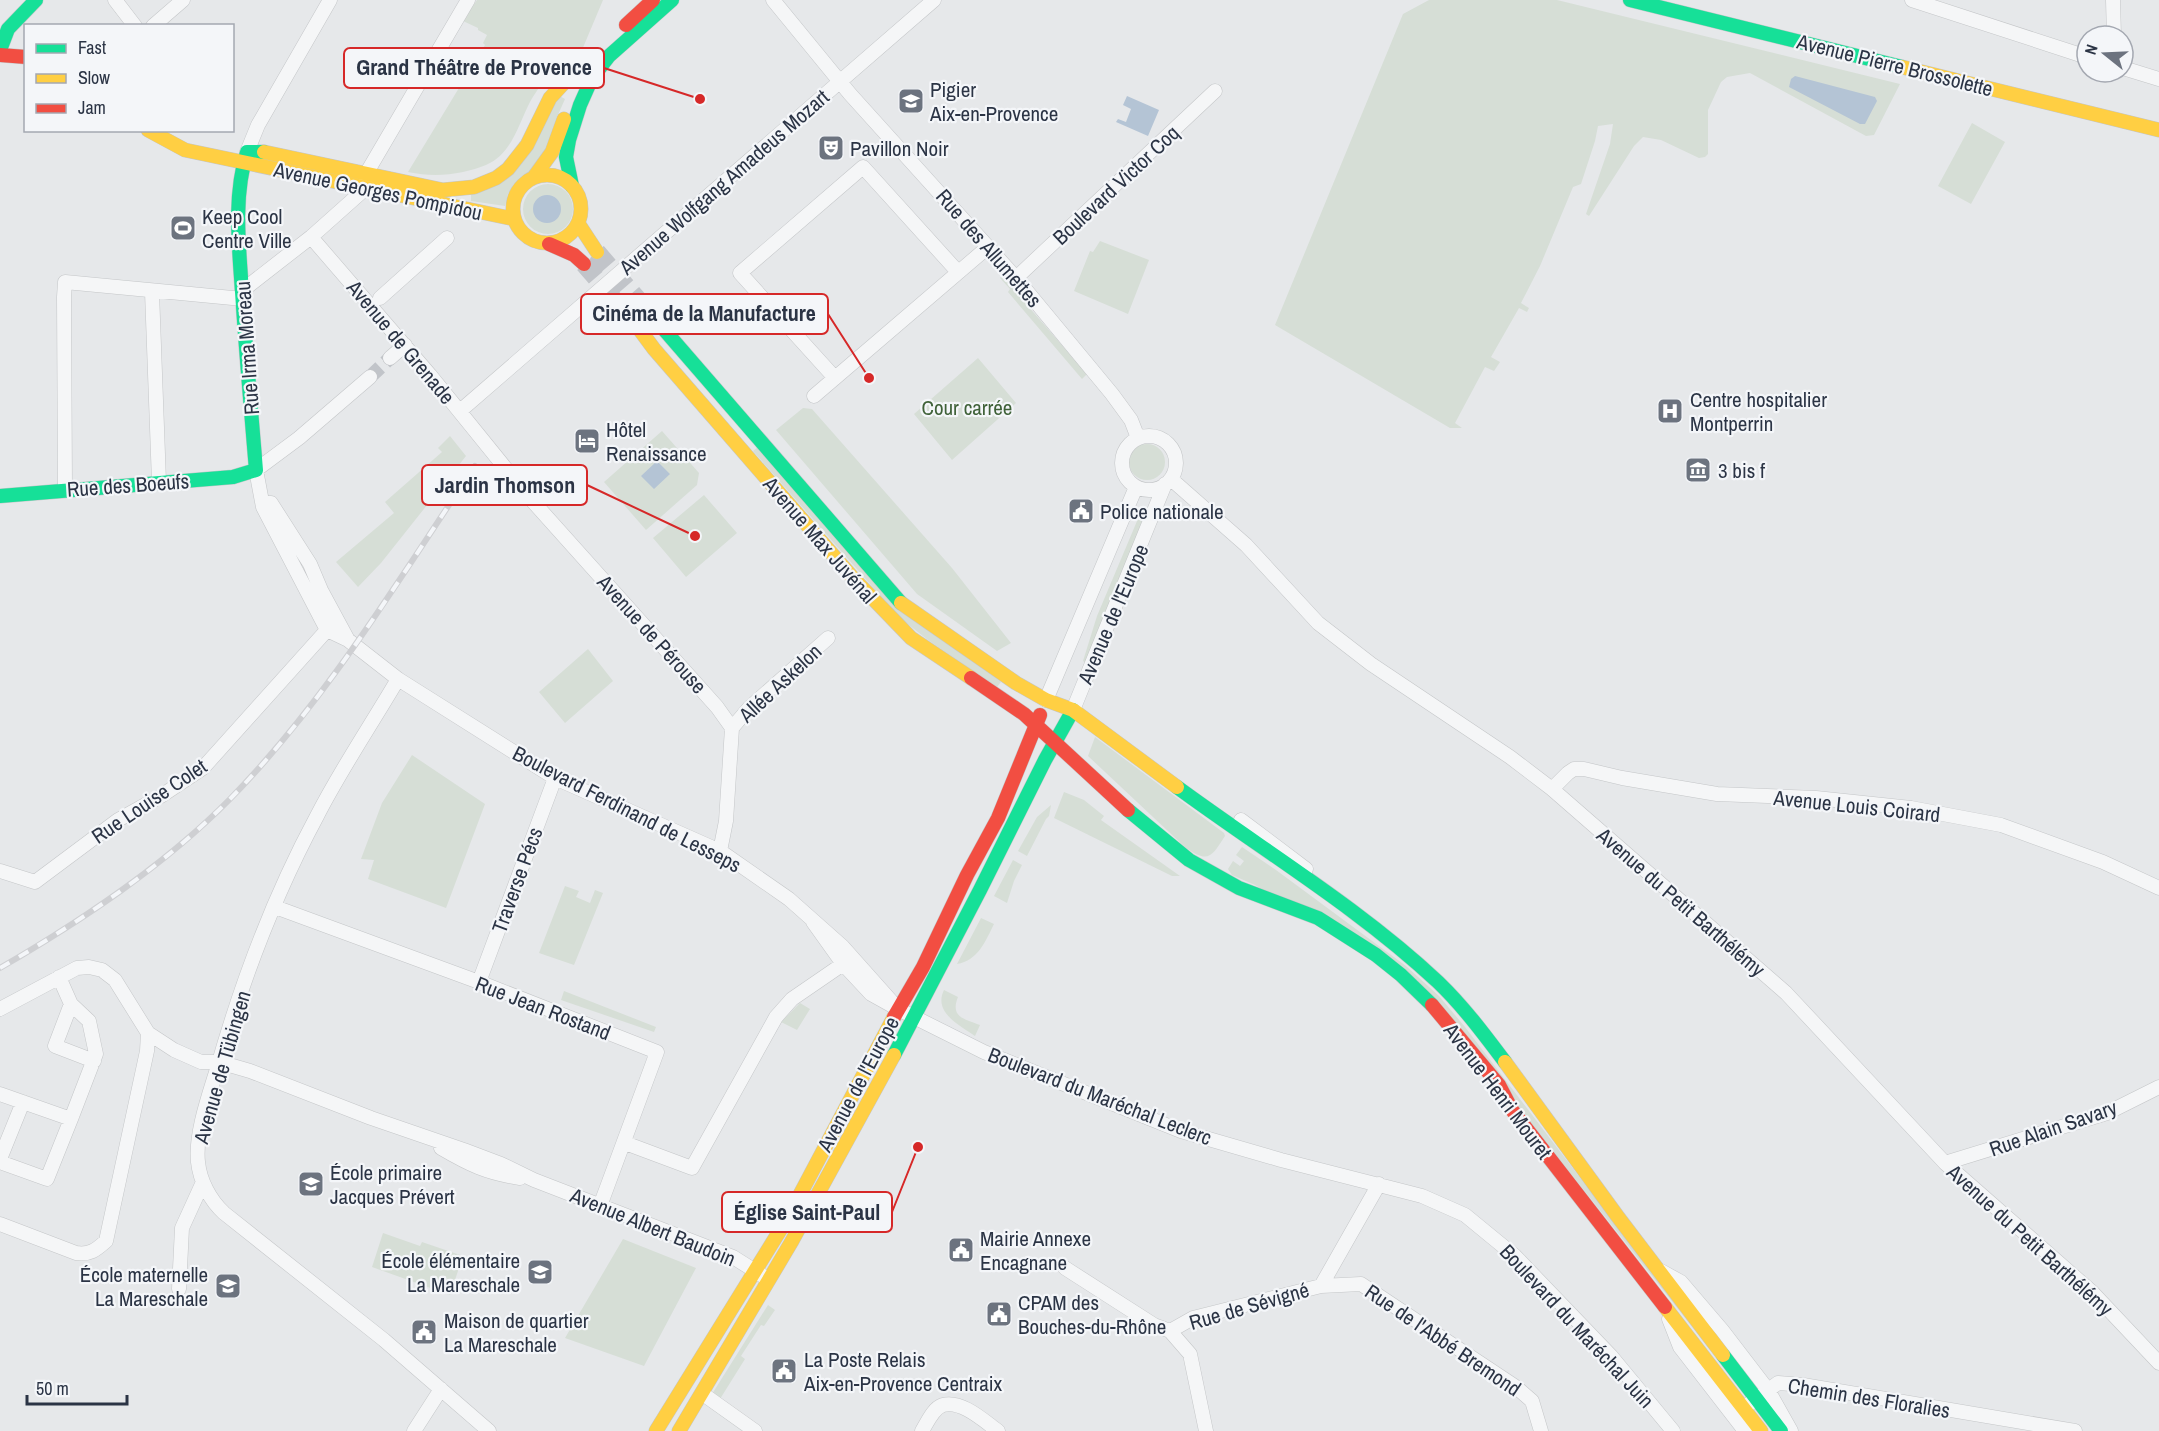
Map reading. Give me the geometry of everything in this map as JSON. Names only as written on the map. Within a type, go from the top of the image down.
[{"type":"main road","points":[[3,15],[22,0]]},
{"type":"main road","points":[[24,57],[0,52],[9,29],[36,0]]},
{"type":"main road","points":[[534,177],[552,152],[576,86],[589,63],[653,0]]},
{"type":"main road","points":[[549,244],[561,241],[572,233],[579,223],[581,203],[572,186],[566,157],[580,105],[592,78],[609,56],[672,0]]},
{"type":"main road","name":"Avenue Pierre Brossolette","points":[[1630,0],[2159,130]]},
{"type":"main road","name":"Avenue Georges Pompidou","points":[[244,157],[264,152],[443,190],[474,187],[496,178],[508,169],[527,145],[550,98],[574,72],[589,63]]},
{"type":"main road","points":[[152,132],[185,150],[244,157]]},
{"type":"main road","name":"Avenue Georges Pompidou","points":[[244,157],[366,188],[514,219]]},
{"type":"main road","name":"Rue Irma Moreau","points":[[244,157],[240,178],[243,295],[256,470]]},
{"type":"main road","points":[[572,186],[554,175],[534,177],[523,184],[516,194],[512,207],[514,219],[524,235],[531,240],[549,244],[574,255],[584,264]]},
{"type":"main road","points":[[579,223],[597,252]]},
{"type":"main road","name":"Avenue Max Juvénal","points":[[648,311],[902,603],[1016,683],[1046,700],[1072,710]]},
{"type":"main road","name":"Avenue Max Juvénal","points":[[634,322],[654,349],[892,621],[911,638],[1022,713],[1054,741]]},
{"type":"main road","name":"Rue des Boeufs","points":[[0,496],[233,477],[256,470]]},
{"type":"main road","name":"Avenue de l'Europe","points":[[656,1431],[787,1218],[898,1009],[923,967],[967,875],[998,818],[1046,700]]},
{"type":"main road","name":"Avenue de l'Europe","points":[[679,1431],[769,1280],[914,1017],[976,900],[1054,741],[1072,710]]},
{"type":"main road","name":"Avenue Henri Mouret","points":[[1072,710],[1206,810],[1352,912],[1408,955],[1464,1010],[1780,1431]]},
{"type":"main road","name":"Avenue Henri Mouret","points":[[1054,741],[1108,793],[1189,860],[1239,888],[1318,918],[1376,955],[1401,975],[1436,1010],[1499,1085],[1512,1110],[1761,1431]]},
{"type":"street","points":[[155,24],[183,0]]},
{"type":"street","name":"Rue Irma Moreau","points":[[244,157],[258,125],[330,0]]},
{"type":"street","points":[[65,490],[65,282],[152,291],[243,295],[366,188],[366,174],[468,0]]},
{"type":"street","name":"Rue des Allumettes","points":[[773,0],[840,82],[1016,278],[1131,420],[1152,436]]},
{"type":"street","name":"Avenue Wolfgang Amadeus Mozart","points":[[460,411],[934,0]]},
{"type":"street","points":[[1912,0],[2075,53]]},
{"type":"street","points":[[2113,0],[2114,24]]},
{"type":"street","points":[[116,1],[133,24]]},
{"type":"street","points":[[2135,72],[2159,79]]},
{"type":"street","name":"Boulevard Victor Coq","points":[[1016,278],[1215,91]]},
{"type":"street","points":[[835,378],[740,273],[748,265],[863,167],[958,272]]},
{"type":"street","name":"Avenue de Grenade","points":[[311,237],[405,345],[490,448]]},
{"type":"street","points":[[380,297],[447,238]]},
{"type":"street","points":[[814,396],[988,247]]},
{"type":"street","points":[[152,291],[159,482]]},
{"type":"street","points":[[390,358],[405,345]]},
{"type":"street","points":[[256,470],[299,438],[370,376]]},
{"type":"street","name":"Rue des Allumettes","points":[[1131,420],[1138,438]]},
{"type":"street","points":[[1152,436],[1167,443],[1176,460],[1175,470],[1168,481],[1151,490],[1136,487],[1126,477],[1122,460],[1125,451],[1138,438],[1152,436]]},
{"type":"street","name":"Avenue de Pérouse","points":[[490,448],[549,520],[717,706],[732,728]]},
{"type":"street","name":"Rue Irma Moreau","points":[[256,470],[263,507],[327,630]]},
{"type":"street","name":"Avenue de l'Europe","points":[[1072,710],[1168,481]]},
{"type":"street","name":"Avenue du Petit Barthélémy","points":[[1168,481],[1246,545],[1318,623],[1371,664],[1510,757],[1552,789],[1786,993],[1944,1162],[2092,1292],[2159,1363]]},
{"type":"street","name":"Avenue de l'Europe","points":[[1046,700],[1136,487]]},
{"type":"street","points":[[263,503],[272,503],[310,564],[348,640]]},
{"type":"street","points":[[327,630],[348,640]]},
{"type":"street","name":"Rue Louise Colet","points":[[0,871],[35,882],[118,820],[161,796],[203,768],[327,630]]},
{"type":"street","name":"Allée Askelon","points":[[732,728],[749,708],[828,638]]},
{"type":"street","name":"Boulevard Ferdinand de Lesseps","points":[[348,640],[398,679],[555,778],[720,851],[789,899],[842,946],[898,1009]]},
{"type":"street","name":"Avenue de Tübingen","points":[[398,679],[317,816],[292,866],[252,963],[219,1062],[199,1141],[198,1160],[203,1182],[217,1207],[356,1318],[489,1431]]},
{"type":"street","points":[[720,851],[726,821],[732,728]]},
{"type":"street","name":"Avenue Louis Coirard","points":[[1552,789],[1574,769],[1584,769],[1622,778],[1717,794],[1816,798],[1911,808],[2001,825],[2103,861],[2159,888]]},
{"type":"street","name":"Traverse Pécs","points":[[479,982],[555,778]]},
{"type":"street","points":[[1241,820],[1398,940],[1408,955]]},
{"type":"street","name":"Rue Jean Rostand","points":[[275,907],[479,982],[657,1052],[600,1206]]},
{"type":"street","name":"Boulevard Ferdinand de Lesseps","points":[[813,922],[843,964],[871,994],[898,1009]]},
{"type":"street","points":[[625,1143],[692,1168],[776,1017],[792,999],[843,964]]},
{"type":"street","points":[[0,1009],[77,968],[89,967],[102,970],[115,980],[148,1033],[147,1051],[106,1241],[95,1251],[85,1255],[0,1224]]},
{"type":"street","points":[[23,1102],[0,1160],[47,1179],[96,1054],[89,1021],[71,1004],[59,977]]},
{"type":"street","points":[[71,1004],[55,1046],[94,1061]]},
{"type":"street","name":"Boulevard du Maréchal Leclerc","points":[[898,1009],[984,1052],[1181,1131],[1287,1162],[1379,1184]]},
{"type":"street","name":"Avenue Albert Baudoin","points":[[148,1033],[174,1050],[201,1062],[219,1062],[250,1071],[421,1136],[471,1166],[496,1174],[534,1180],[733,1257],[769,1280]]},
{"type":"street","name":"Rue Alain Savary","points":[[1944,1162],[2107,1113],[2159,1087]]},
{"type":"street","points":[[0,1094],[71,1119]]},
{"type":"street","points":[[179,1289],[182,1228],[203,1182]]},
{"type":"street","name":"Rue de Sévigné","points":[[1170,1331],[1193,1318],[1321,1286],[1379,1184]]},
{"type":"street","name":"Boulevard du Maréchal Juin","points":[[1379,1184],[1422,1196],[1465,1215],[1515,1256],[1611,1356],[1673,1431]]},
{"type":"street","points":[[1065,1268],[1146,1320],[1170,1331],[1190,1354],[1206,1431]]},
{"type":"street","name":"Avenue Henri Mouret","points":[[1661,1271],[1680,1282],[1722,1330],[1768,1390],[1791,1431]]},
{"type":"street","name":"Rue de l'Abbé Bremond","points":[[1321,1286],[1361,1284],[1389,1302],[1532,1401],[1540,1431]]},
{"type":"street","points":[[1664,1306],[1680,1347],[1745,1431]]},
{"type":"street","name":"Chemin des Floralies","points":[[1743,1408],[1778,1383],[1803,1385],[2075,1431]]},
{"type":"street","points":[[414,1431],[441,1389]]},
{"type":"street","points":[[703,1394],[756,1431]]},
{"type":"street","points":[[922,1431],[932,1414],[942,1406],[964,1408],[998,1431]]},
{"type":"green space","points":[[477,0],[603,0],[582,50],[559,65],[540,86],[502,154],[486,165],[463,172],[436,175],[408,172],[485,45],[483,43],[487,35],[463,21]]},
{"type":"green space","points":[[1429,0],[1557,0],[1900,84],[1874,135],[1866,136],[1750,73],[1727,77],[1721,82],[1708,110],[1708,154],[1699,158],[1661,140],[1643,137],[1634,146],[1589,216],[1586,214],[1610,144],[1613,124],[1598,126],[1581,184],[1573,187],[1540,266],[1521,303],[1529,308],[1527,312],[1519,308],[1491,357],[1500,362],[1494,371],[1485,367],[1455,423],[1462,428],[1450,428],[1275,325],[1403,14]]},
{"type":"green space","points":[[558,95],[565,99],[542,161],[514,184],[505,206],[471,201],[471,192],[485,188]]},
{"type":"green space","points":[[1972,123],[2005,142],[1971,204],[1938,186]]},
{"type":"green space","points":[[548,184],[557,186],[568,195],[573,209],[571,218],[562,229],[548,234],[539,232],[528,223],[523,209],[525,200],[534,189]]},
{"type":"green space","points":[[1100,241],[1149,260],[1128,314],[1074,291],[1090,251],[1093,252]]},
{"type":"green space","points":[[1002,276],[1087,374],[1082,379],[1008,292],[1010,289],[1000,278]]},
{"type":"green space","name":"Cour carrée","points":[[978,358],[1016,403],[952,460],[914,414]]},
{"type":"green space","points":[[803,408],[812,409],[952,568],[1011,643],[997,651],[917,594],[776,430]]},
{"type":"green space","points":[[662,431],[699,473],[697,485],[646,530],[604,482]]},
{"type":"green space","points":[[450,436],[466,456],[381,563],[358,587],[336,562],[394,513],[385,502],[442,452],[438,448]]},
{"type":"green space","points":[[1147,444],[1160,449],[1165,462],[1160,475],[1147,480],[1134,475],[1129,462],[1134,449]]},
{"type":"green space","points":[[758,447],[888,597],[1001,682],[997,687],[900,618],[753,451]]},
{"type":"green space","points":[[704,495],[737,533],[686,577],[653,538]]},
{"type":"green space","points":[[1140,514],[1147,516],[1086,663],[1083,661],[1097,616]]},
{"type":"green space","points":[[588,649],[613,681],[565,723],[539,692]]},
{"type":"green space","points":[[1095,737],[1224,833],[1225,836],[1217,849],[1205,857],[1186,848],[1088,756]]},
{"type":"green space","points":[[412,755],[485,804],[446,908],[368,879],[374,860],[361,859],[382,803]]},
{"type":"green space","points":[[1064,792],[1084,800],[1104,816],[1101,820],[1180,876],[1172,876],[1054,818]]},
{"type":"green space","points":[[1051,805],[1049,816],[1027,856],[1018,851],[1037,817]]},
{"type":"green space","points":[[1242,847],[1406,966],[1439,996],[1735,1381],[1424,988],[1255,885],[1232,875],[1228,869],[1233,861],[1240,866],[1244,861],[1236,855]]},
{"type":"green space","points":[[1013,860],[1022,865],[1007,903],[994,896]]},
{"type":"green space","points":[[565,886],[579,891],[576,897],[590,903],[595,890],[603,893],[574,965],[539,953]]},
{"type":"green space","points":[[981,918],[994,924],[988,937],[971,959],[957,964]]},
{"type":"green space","points":[[944,990],[958,997],[956,1009],[960,1016],[980,1025],[975,1036],[949,1017],[942,1005]]},
{"type":"green space","points":[[564,991],[656,1027],[654,1032],[561,1000]]},
{"type":"green space","points":[[800,1003],[810,1009],[797,1030],[781,1022]]},
{"type":"green space","points":[[383,1233],[420,1246],[422,1242],[463,1256],[450,1295],[372,1267]]},
{"type":"green space","points":[[623,1239],[696,1268],[644,1366],[565,1338]]},
{"type":"green space","points":[[768,1305],[775,1310],[764,1326],[761,1325],[741,1356],[745,1359],[720,1399],[712,1394]]},
{"type":"water","points":[[1795,76],[1875,97],[1877,101],[1865,124],[1860,124],[1789,87],[1791,79]]},
{"type":"water","points":[[1127,96],[1159,110],[1148,136],[1116,122],[1118,119],[1126,122],[1131,109],[1123,105]]},
{"type":"water","points":[[547,195],[557,199],[561,209],[557,219],[547,223],[537,219],[533,209],[537,199]]},
{"type":"water","points":[[657,461],[670,474],[654,489],[641,476]]},
{"type":"tunnel","points":[[597,252],[648,311]]},
{"type":"tunnel","points":[[584,264],[634,322]]},
{"type":"tunnel","points":[[370,377],[390,358]]},
{"type":"railway","points":[[0,968],[91,912],[150,870],[230,799],[265,761],[330,680],[475,466]]},
{"type":"traffic: fast","points":[[0,50],[8,29],[36,0]]},
{"type":"traffic: fast","points":[[572,186],[566,157],[569,140],[580,105],[592,78],[609,56],[672,0]]},
{"type":"traffic: fast","points":[[1630,0],[1902,67]]},
{"type":"traffic: fast","points":[[0,496],[233,477],[256,470],[238,204],[247,152],[264,152]]},
{"type":"traffic: fast","points":[[648,311],[901,603]]},
{"type":"traffic: fast","points":[[894,1055],[1045,760],[1073,710]]},
{"type":"traffic: fast","points":[[1177,787],[1344,905],[1408,955],[1456,1001],[1505,1062]]},
{"type":"traffic: fast","points":[[1128,810],[1189,860],[1239,888],[1318,918],[1376,955],[1432,1005]]},
{"type":"traffic: fast","points":[[1723,1355],[1781,1431]]},
{"type":"traffic: slow","points":[[264,152],[443,190],[474,187],[496,178],[508,169],[527,145],[550,98],[574,72],[589,63]]},
{"type":"traffic: slow","points":[[1902,67],[2159,130]]},
{"type":"traffic: slow","points":[[534,177],[552,152],[564,119]]},
{"type":"traffic: slow","points":[[152,132],[185,150],[514,219]]},
{"type":"traffic: slow","points":[[540,175],[554,175],[566,180],[576,190],[581,209],[576,228],[566,238],[554,243],[540,243],[528,238],[518,228],[513,216],[513,202],[518,190],[528,180],[540,175]]},
{"type":"traffic: slow","points":[[578,223],[597,252]]},
{"type":"traffic: slow","points":[[634,322],[654,349],[853,578],[911,638],[971,678]]},
{"type":"traffic: slow","points":[[901,603],[1016,683],[1046,700],[1073,710],[1177,787]]},
{"type":"traffic: slow","points":[[656,1431],[787,1219],[894,1017]]},
{"type":"traffic: slow","points":[[679,1431],[792,1241],[894,1055]]},
{"type":"traffic: slow","points":[[1505,1062],[1618,1217],[1723,1355]]},
{"type":"traffic: slow","points":[[1665,1307],[1761,1431]]},
{"type":"traffic: jam","points":[[626,25],[653,0]]},
{"type":"traffic: jam","points":[[0,55],[24,57]]},
{"type":"traffic: jam","points":[[549,244],[574,255],[584,264]]},
{"type":"traffic: jam","points":[[971,678],[1024,714],[1128,810]]},
{"type":"traffic: jam","points":[[894,1017],[923,967],[967,875],[998,818],[1040,715]]},
{"type":"traffic: jam","points":[[1432,1005],[1499,1085],[1512,1110],[1665,1307]]},
{"type":"place","name":"Grand Théâtre de Provence","points":[[700,99]]},
{"type":"place","name":"Pigier Aix-en-Provence","points":[[911,101]]},
{"type":"place","name":"Pavillon Noir","points":[[831,148]]},
{"type":"place","name":"Keep Cool Centre Ville","points":[[183,228]]},
{"type":"place","name":"Cinéma de la Manufacture","points":[[869,378]]},
{"type":"place","name":"Centre hospitalier Montperrin","points":[[1670,411]]},
{"type":"place","name":"Hôtel Renaissance","points":[[587,441]]},
{"type":"place","name":"3 bis f","points":[[1698,470]]},
{"type":"place","name":"Police nationale","points":[[1081,511]]},
{"type":"place","name":"Jardin Thomson","points":[[695,536]]},
{"type":"place","name":"Église Saint-Paul","points":[[918,1147]]},
{"type":"place","name":"École primaire Jacques Prévert","points":[[311,1184]]},
{"type":"place","name":"Mairie Annexe Encagnane","points":[[961,1250]]},
{"type":"place","name":"École élémentaire La Mareschale","points":[[540,1272]]},
{"type":"place","name":"École maternelle La Mareschale","points":[[228,1286]]},
{"type":"place","name":"CPAM des Bouches-du-Rhône","points":[[999,1314]]},
{"type":"place","name":"Maison de quartier La Mareschale","points":[[424,1332]]},
{"type":"place","name":"La Poste Relais Aix-en-Provence Centraix","points":[[784,1371]]}]
